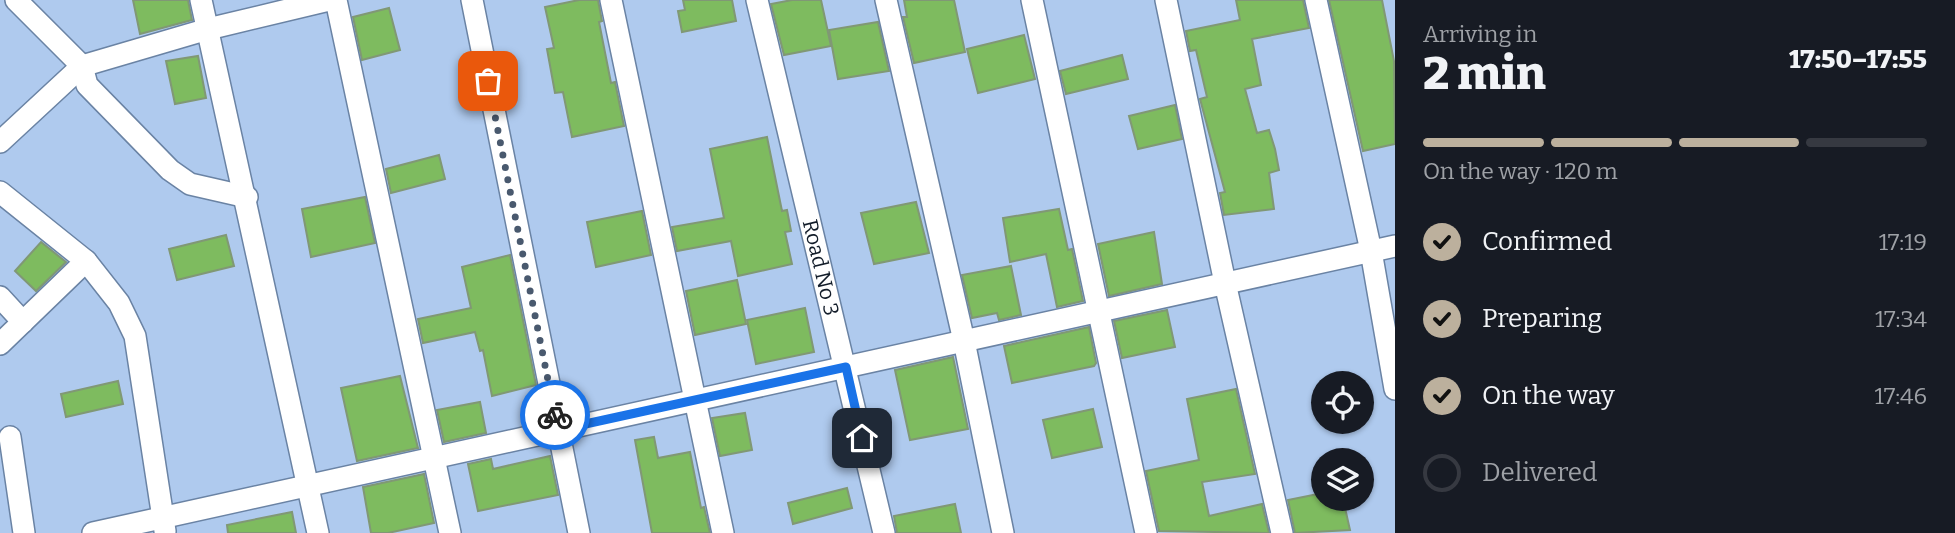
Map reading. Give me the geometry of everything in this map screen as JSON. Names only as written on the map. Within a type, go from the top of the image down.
[{"type":"street","points":[[16,0],[82,66],[87,85],[170,170],[190,184],[247,197]]},
{"type":"street","points":[[201,0],[247,197],[318,533]]},
{"type":"street","points":[[0,142],[82,66],[208,29],[329,0]]},
{"type":"street","points":[[336,0],[431,458],[450,533]]},
{"type":"street","points":[[472,0],[579,533]]},
{"type":"street","points":[[611,0],[723,533]]},
{"type":"street","name":"Road No 3","points":[[757,0],[884,533]]},
{"type":"street","points":[[886,0],[964,341],[1003,533]]},
{"type":"street","points":[[1032,0],[1146,533]]},
{"type":"street","points":[[1166,0],[1225,283],[1282,533]]},
{"type":"street","points":[[1316,0],[1371,251],[1395,389]]},
{"type":"street","points":[[0,192],[86,261],[119,303],[135,336],[164,526]]},
{"type":"street","points":[[93,533],[164,526],[308,485],[1395,246]]},
{"type":"street","points":[[0,344],[86,261]]},
{"type":"street","points":[[0,297],[23,322]]},
{"type":"street","points":[[10,437],[24,533]]},
{"type":"building","points":[[133,0],[188,0],[192,20],[140,34]]},
{"type":"building","points":[[579,0],[598,0],[602,21],[599,22],[611,83],[615,82],[624,126],[572,137],[563,92],[555,93],[547,49],[554,48],[545,7]]},
{"type":"building","points":[[683,0],[732,0],[736,21],[682,32],[678,11],[685,10]]},
{"type":"building","points":[[792,0],[821,0],[831,46],[784,55],[771,4]]},
{"type":"building","points":[[904,0],[954,0],[965,52],[914,63],[903,17],[907,17]]},
{"type":"building","points":[[1236,0],[1303,0],[1309,28],[1252,39],[1261,85],[1245,89],[1257,133],[1269,130],[1275,149],[1279,170],[1269,173],[1274,209],[1224,215],[1220,193],[1225,192],[1200,99],[1207,97],[1196,50],[1190,51],[1186,31],[1240,20]]},
{"type":"building","points":[[1329,0],[1382,0],[1394,61],[1395,144],[1363,151]]},
{"type":"building","points":[[389,8],[400,50],[362,60],[353,17]]},
{"type":"building","points":[[878,22],[889,71],[838,79],[829,30]]},
{"type":"building","points":[[1024,35],[1035,79],[978,93],[967,49]]},
{"type":"building","points":[[1122,55],[1128,79],[1066,94],[1060,71]]},
{"type":"building","points":[[198,56],[206,98],[175,104],[166,61]]},
{"type":"building","points":[[1175,105],[1182,139],[1138,149],[1129,116]]},
{"type":"building","points":[[767,137],[782,211],[787,210],[791,231],[785,232],[792,264],[738,276],[731,241],[677,251],[672,227],[724,218],[710,149]]},
{"type":"building","points":[[439,155],[445,179],[391,193],[386,169]]},
{"type":"building","points":[[365,197],[375,243],[311,257],[302,209]]},
{"type":"building","points":[[916,202],[929,253],[874,264],[861,213]]},
{"type":"building","points":[[1059,209],[1068,250],[1072,249],[1083,301],[1057,307],[1046,254],[1010,262],[1003,218]]},
{"type":"building","points":[[642,211],[651,255],[596,267],[587,222]]},
{"type":"building","points":[[1154,232],[1162,284],[1109,296],[1098,244]]},
{"type":"building","points":[[226,235],[234,266],[177,280],[169,249]]},
{"type":"building","points":[[41,242],[66,262],[36,291],[15,271]]},
{"type":"building","points":[[510,255],[536,385],[492,396],[483,350],[480,351],[475,332],[423,343],[418,319],[471,308],[462,267]]},
{"type":"building","points":[[1011,266],[1021,315],[999,320],[997,313],[972,318],[962,275]]},
{"type":"building","points":[[737,280],[746,324],[695,335],[686,291]]},
{"type":"building","points":[[805,308],[814,352],[756,364],[747,320]]},
{"type":"building","points":[[1167,310],[1175,347],[1122,358],[1114,321]]},
{"type":"building","points":[[1089,327],[1096,363],[1094,366],[1012,383],[1004,346]]},
{"type":"building","points":[[953,357],[968,429],[910,440],[895,370]]},
{"type":"building","points":[[400,376],[418,448],[357,461],[341,388]]},
{"type":"building","points":[[118,381],[123,404],[66,417],[61,394]]},
{"type":"building","points":[[1236,389],[1255,474],[1202,482],[1209,516],[1262,504],[1269,533],[1159,531],[1146,471],[1199,460],[1187,399]]},
{"type":"building","points":[[480,402],[486,433],[444,442],[437,410]]},
{"type":"building","points":[[1093,409],[1102,447],[1052,458],[1043,420]]},
{"type":"building","points":[[745,413],[752,450],[720,456],[712,418]]},
{"type":"building","points":[[654,437],[658,458],[690,452],[701,508],[704,507],[710,533],[652,533],[635,440]]},
{"type":"building","points":[[550,456],[558,495],[478,511],[468,464],[491,459],[493,469]]},
{"type":"building","points":[[424,474],[434,523],[388,533],[371,533],[363,487]]},
{"type":"building","points":[[847,488],[852,508],[793,524],[788,503]]},
{"type":"building","points":[[1311,495],[1311,511],[1346,511],[1350,530],[1295,533],[1288,500]]},
{"type":"building","points":[[955,504],[961,533],[897,533],[894,516]]},
{"type":"building","points":[[292,512],[296,533],[228,533],[227,525]]},
{"type":"way so far","points":[[488,81],[555,415]]},
{"type":"route","points":[[555,415],[558,430],[846,367],[862,438]]}]
